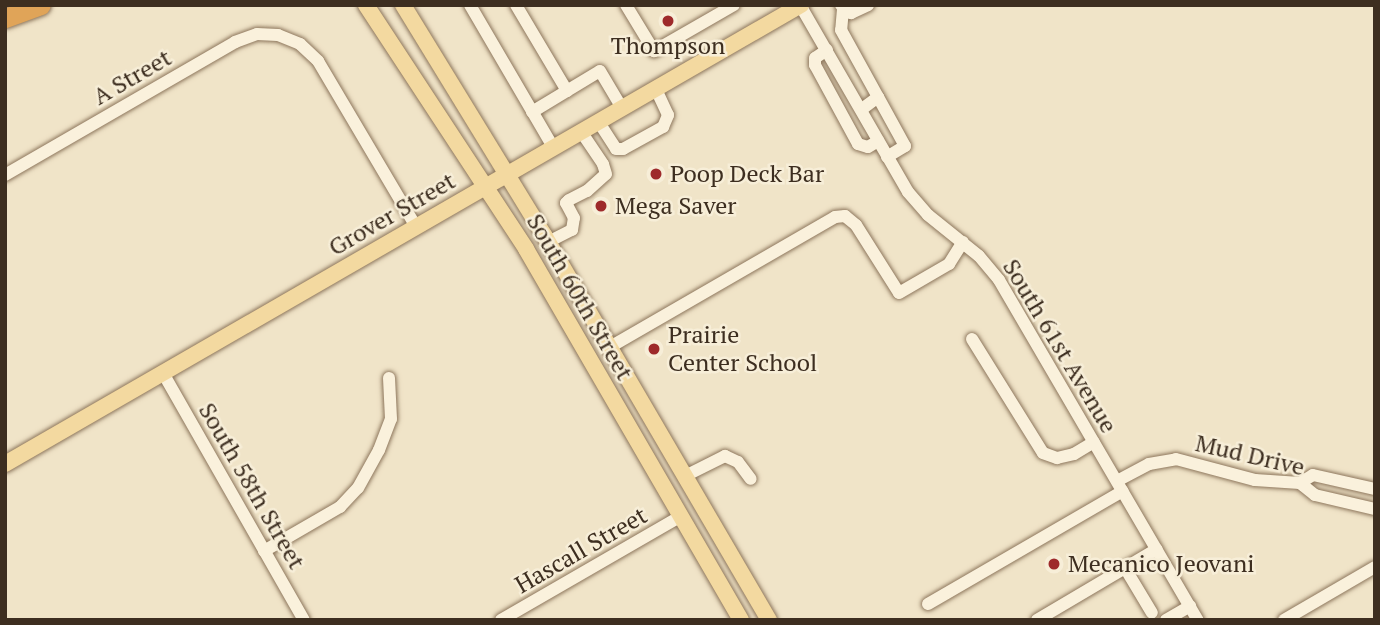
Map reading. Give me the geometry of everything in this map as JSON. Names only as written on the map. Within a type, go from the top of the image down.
[{"type":"highway","points":[[5,18],[41,5]]},
{"type":"main road","name":"South 60th Street","points":[[366,5],[486,186],[741,620]]},
{"type":"main road","name":"South 60th Street","points":[[403,5],[548,242],[769,620]]},
{"type":"main road","name":"Grover Street","points":[[5,464],[800,5]]},
{"type":"main road","points":[[607,388],[635,415],[670,475],[674,479],[685,476]]},
{"type":"street","points":[[470,5],[553,147]]},
{"type":"street","points":[[516,5],[567,91]]},
{"type":"street","points":[[626,5],[654,51],[734,5]]},
{"type":"street","name":"South 61st Avenue","points":[[800,5],[887,158],[919,205],[963,242],[999,280],[1198,620]]},
{"type":"street","points":[[842,7],[851,13],[868,5]]},
{"type":"street","points":[[842,7],[841,30],[905,146],[887,158]]},
{"type":"street","name":"A Street","points":[[5,175],[235,42],[257,34],[285,37],[300,44],[318,61],[416,227]]},
{"type":"street","points":[[827,50],[815,58],[816,65],[858,144],[868,147],[878,141]]},
{"type":"street","points":[[532,112],[600,71],[622,108]]},
{"type":"street","points":[[598,121],[616,149],[623,149],[663,127],[668,115],[656,89]]},
{"type":"street","points":[[861,110],[878,97]]},
{"type":"street","points":[[548,242],[572,230],[574,218],[566,203],[595,185],[606,174],[603,164],[581,131]]},
{"type":"street","points":[[610,347],[835,217],[845,216],[856,225],[899,293],[936,274],[948,264],[963,242]]},
{"type":"street","points":[[972,339],[1043,453],[1057,458],[1074,453],[1094,442]]},
{"type":"street","name":"South 58th Street","points":[[163,373],[304,620]]},
{"type":"street","points":[[264,551],[340,507],[358,488],[379,450],[391,419],[390,378]]},
{"type":"street","points":[[685,476],[725,456],[738,461],[751,479]]},
{"type":"street","name":"Mud Drive","points":[[928,604],[1120,486],[1149,464],[1176,459],[1255,480],[1300,483],[1314,495],[1375,509]]},
{"type":"street","points":[[1300,483],[1313,475],[1375,489]]},
{"type":"street","name":"Hascall Street","points":[[506,619],[681,516]]},
{"type":"street","points":[[1037,620],[1157,550]]},
{"type":"street","points":[[1284,620],[1375,567]]},
{"type":"street","points":[[1125,568],[1152,613]]},
{"type":"street","points":[[1166,620],[1190,606]]},
{"type":"place","name":"Thompson","points":[[668,21]]},
{"type":"place","name":"Poop Deck Bar","points":[[656,174]]},
{"type":"place","name":"Mega Saver","points":[[601,206]]},
{"type":"place","name":"Prairie Center School","points":[[654,349]]},
{"type":"place","name":"Mecanico Jeovani","points":[[1054,564]]}]
